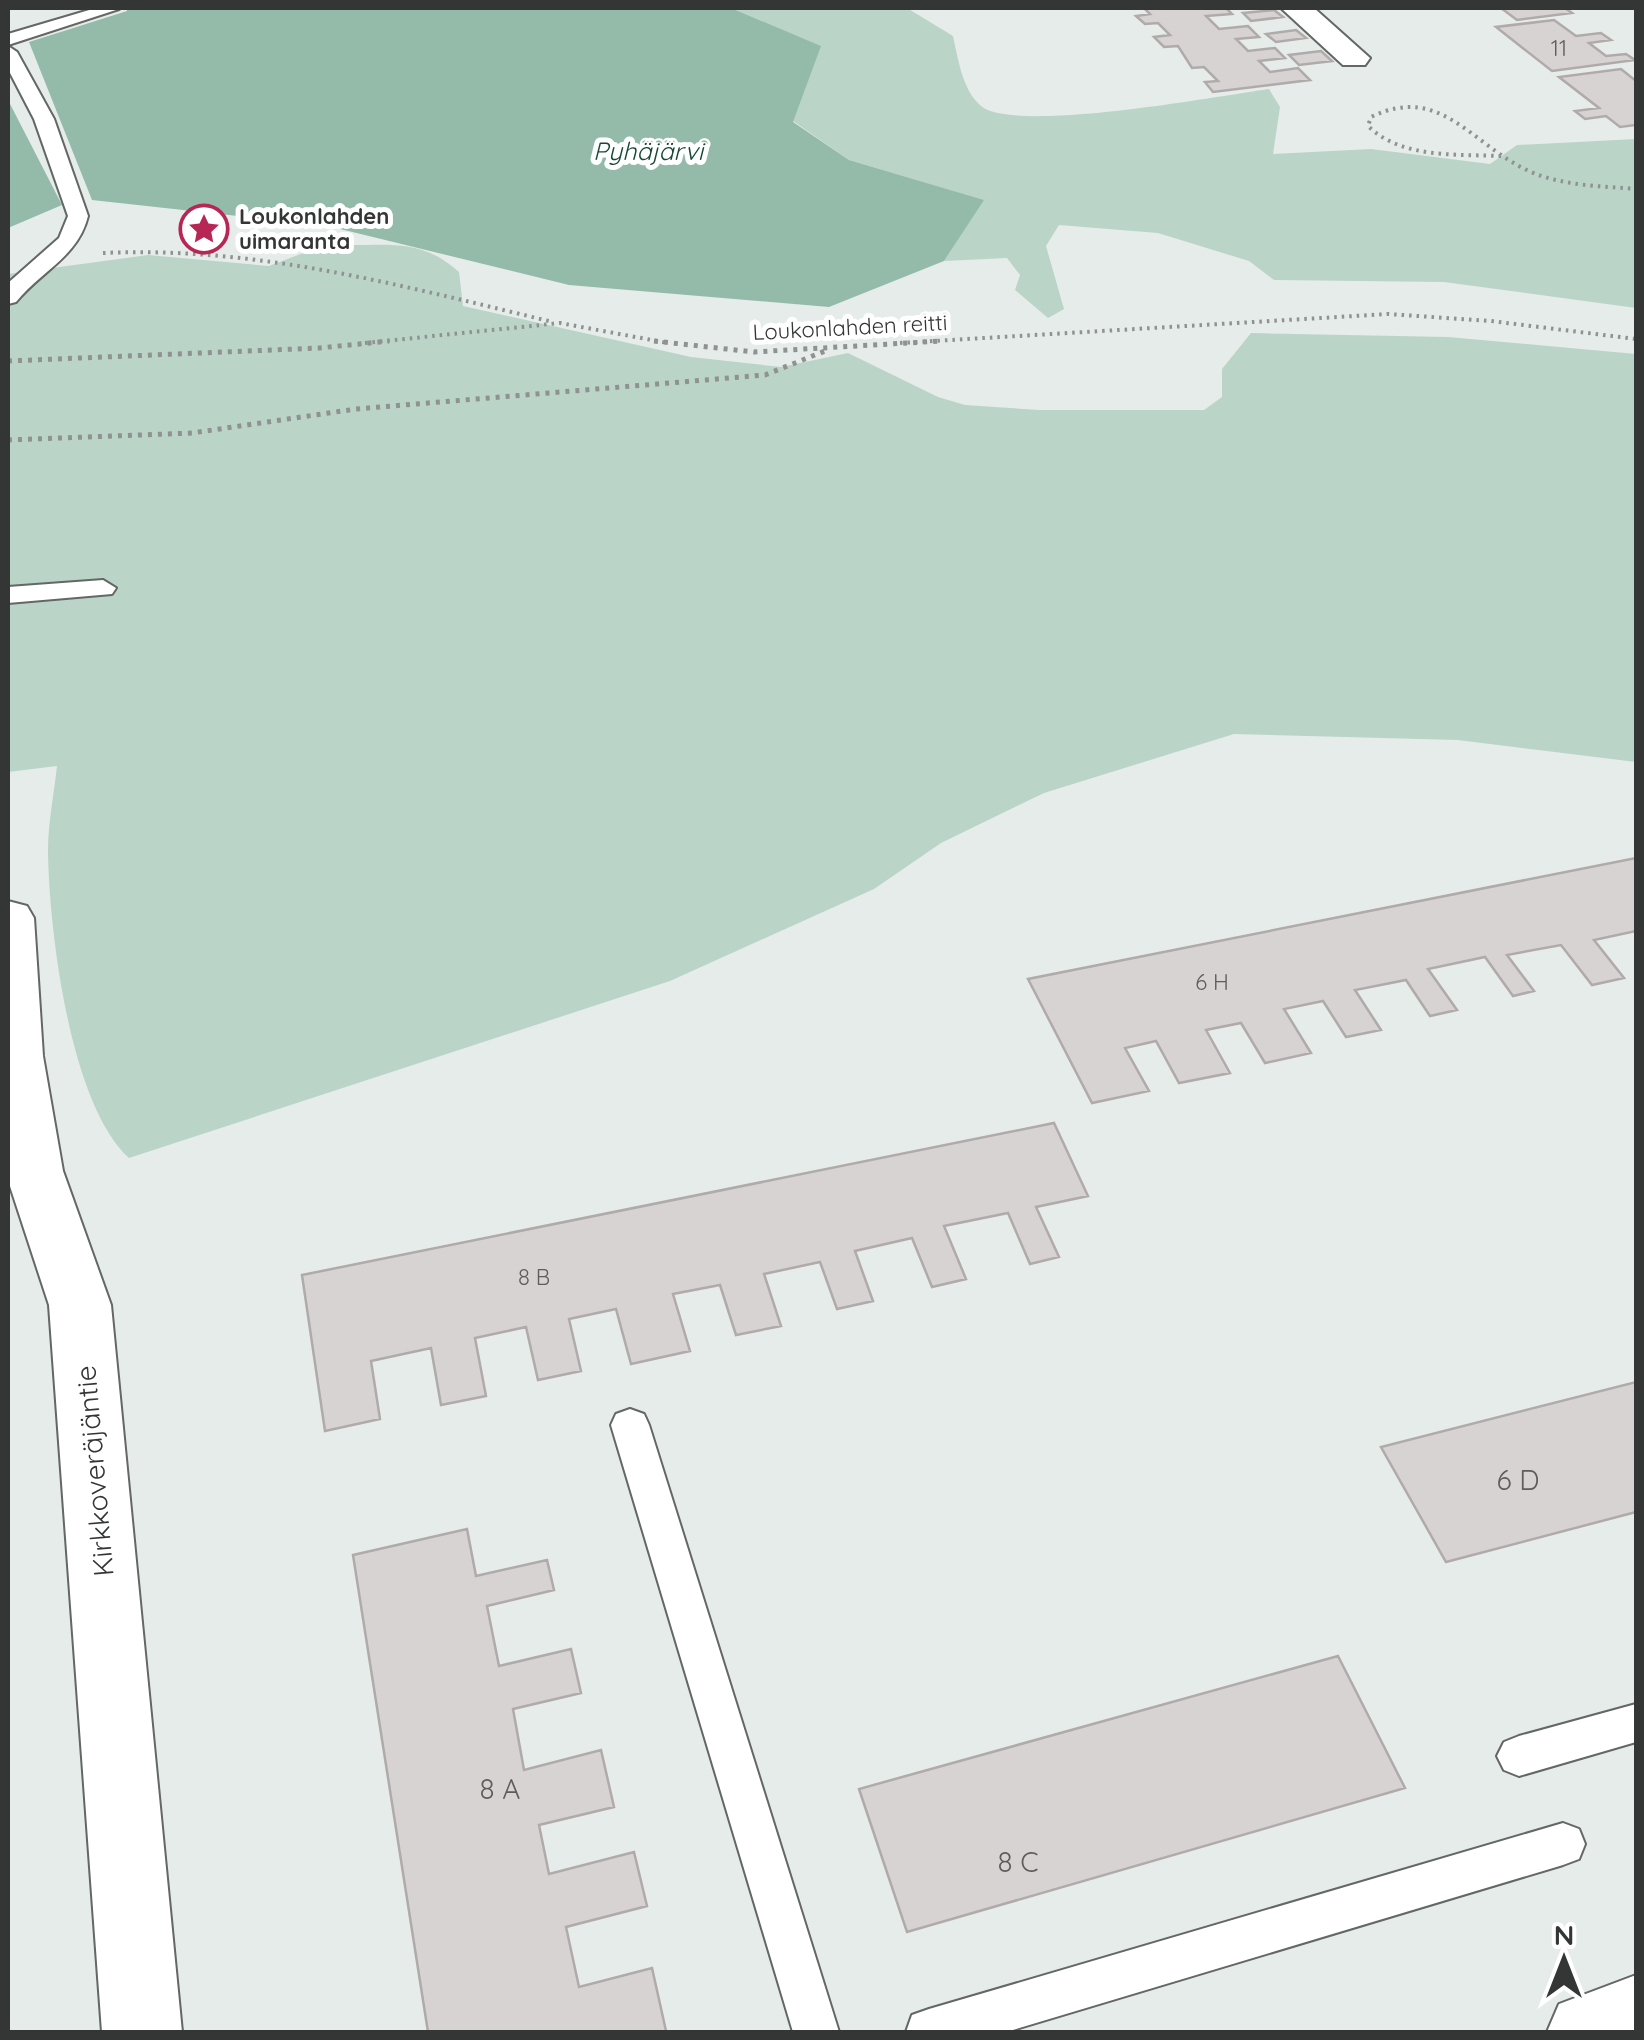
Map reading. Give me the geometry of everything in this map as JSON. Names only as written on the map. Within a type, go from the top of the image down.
[{"type":"street","points":[[1296,8],[1354,58]]},
{"type":"street","name":"Kirkkoveräjäntie","points":[[8,918],[14,1056],[34,1171],[80,1305],[142,2032]]},
{"type":"street","points":[[1587,2032],[1636,2015]]},
{"type":"lane","points":[[8,40],[110,8]]},
{"type":"lane","points":[[8,52],[44,120],[78,216],[76,231],[67,246],[26,276],[8,297]]},
{"type":"lane","points":[[8,595],[103,588]]},
{"type":"lane","points":[[630,1425],[816,2032]]},
{"type":"lane","points":[[1519,1756],[1636,1723]]},
{"type":"lane","points":[[929,2032],[1564,1844]]},
{"type":"path","points":[[1501,156],[1404,146],[1374,135],[1368,126],[1371,117],[1380,111],[1398,105],[1419,106],[1452,117],[1501,156],[1530,172],[1561,180],[1636,188]]},
{"type":"path","points":[[45,263],[134,250],[208,253],[347,274],[560,323]]},
{"type":"path","name":"Loukonlahden reitti","points":[[8,362],[319,348],[560,323],[682,346],[754,352],[1388,314],[1490,321],[1636,339]]},
{"type":"path","points":[[8,440],[192,433],[356,408],[765,376],[831,349]]},
{"type":"shaded area","points":[[731,8],[907,8],[953,36],[969,91],[981,106],[1001,114],[1119,111],[1269,89],[1280,107],[1273,154],[1371,149],[1490,164],[1517,145],[1636,139],[1636,308],[1444,282],[1274,280],[1249,261],[1158,233],[1059,225],[1046,246],[1064,309],[1048,318],[1015,290],[1020,275],[1007,258],[944,261],[983,200],[849,160],[793,121],[820,46]]},
{"type":"shaded area","points":[[350,245],[408,246],[433,254],[459,272],[463,306],[691,357],[781,367],[848,353],[938,397],[965,405],[1039,410],[1204,410],[1222,397],[1222,369],[1251,333],[1448,337],[1636,354],[1636,762],[1458,740],[1234,734],[1044,793],[941,843],[874,889],[670,981],[129,1158],[109,1133],[92,1099],[67,1014],[49,885],[50,819],[57,766],[8,772],[8,274],[148,255],[269,266],[306,252]]},
{"type":"water","name":"Pyhäjärvi","points":[[127,8],[731,8],[821,46],[793,122],[849,160],[984,200],[944,261],[829,307],[569,285],[328,226],[92,200],[29,42]]},
{"type":"water","points":[[8,100],[62,205],[8,228]]},
{"type":"building","points":[[1144,8],[1226,8],[1232,14],[1206,16],[1219,29],[1248,26],[1259,37],[1236,39],[1248,51],[1275,48],[1285,58],[1259,61],[1270,72],[1298,68],[1310,80],[1213,92],[1205,82],[1218,81],[1204,67],[1192,68],[1178,46],[1164,47],[1154,37],[1170,35],[1158,23],[1145,24],[1136,16],[1150,14]]},
{"type":"building","points":[[1501,8],[1565,8],[1572,13],[1517,20]]},
{"type":"building","points":[[1274,10],[1283,17],[1251,21],[1243,13]]},
{"type":"building","points":[[1554,20],[1576,36],[1601,33],[1611,40],[1589,43],[1606,56],[1626,54],[1635,60],[1552,71],[1496,27]]},
{"type":"building","points":[[1296,30],[1306,38],[1276,42],[1266,34]]},
{"type":"building","points":[[1321,51],[1332,61],[1299,65],[1289,55]]},
{"type":"building","points":[[1621,69],[1636,81],[1636,125],[1620,127],[1606,116],[1585,119],[1575,111],[1599,108],[1559,77]]},
{"type":"building","points":[[1636,858],[1636,931],[1594,940],[1624,978],[1592,985],[1561,945],[1507,955],[1534,991],[1513,996],[1485,957],[1428,969],[1457,1010],[1430,1016],[1406,980],[1355,990],[1381,1030],[1346,1037],[1323,1001],[1284,1009],[1311,1053],[1265,1063],[1241,1023],[1206,1030],[1230,1073],[1179,1083],[1156,1041],[1125,1048],[1149,1091],[1092,1103],[1028,979]]},
{"type":"building","points":[[1054,1123],[1088,1196],[1036,1207],[1059,1257],[1030,1264],[1008,1213],[944,1226],[966,1279],[932,1287],[912,1238],[855,1251],[873,1301],[837,1309],[820,1262],[764,1274],[781,1326],[736,1335],[720,1285],[673,1294],[690,1351],[631,1364],[616,1309],[569,1319],[581,1371],[538,1380],[526,1327],[475,1338],[486,1396],[441,1405],[431,1348],[371,1361],[380,1419],[325,1431],[302,1275]]},
{"type":"building","points":[[1636,1382],[1636,1512],[1446,1562],[1381,1447]]},
{"type":"building","points":[[467,1529],[476,1576],[547,1560],[554,1590],[487,1606],[499,1666],[571,1649],[581,1693],[513,1709],[524,1770],[601,1750],[614,1807],[539,1825],[549,1874],[634,1852],[647,1906],[566,1927],[579,1987],[652,1968],[666,2031],[428,2032],[353,1555]]},
{"type":"building","points":[[1338,1656],[1405,1788],[907,1932],[859,1789]]},
{"type":"place","name":"Loukonlahden uimaranta","points":[[204,229]]}]
